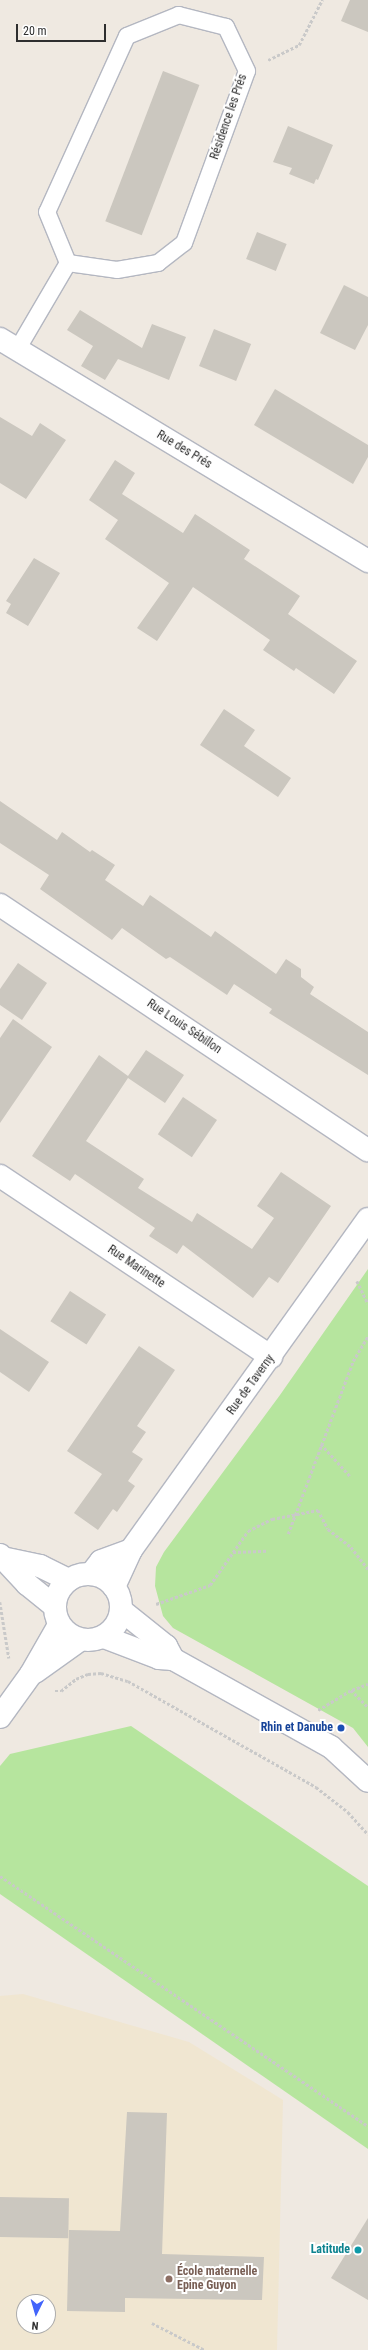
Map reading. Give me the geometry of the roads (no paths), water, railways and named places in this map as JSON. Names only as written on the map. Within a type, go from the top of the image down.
[{"type":"street","name":"Rue des Prés","points":[[9,344],[368,561]]},
{"type":"street","name":"Rue Louis Sébillon","points":[[0,905],[368,1150]]},
{"type":"street","name":"Rue Marinette","points":[[0,1176],[272,1357]]},
{"type":"street","name":"Rue de Taverny","points":[[114,1587],[131,1550],[272,1357],[368,1219]]},
{"type":"street","points":[[91,1574],[101,1561],[131,1550]]},
{"type":"street","points":[[3,1557],[40,1566],[69,1580]]},
{"type":"street","points":[[0,1717],[31,1674],[57,1615],[61,1587],[69,1580],[91,1574],[108,1580],[114,1587],[121,1602],[121,1610],[113,1630],[104,1637],[96,1640],[80,1640],[68,1634],[57,1615],[3,1557]]},
{"type":"street","points":[[121,1610],[166,1646],[173,1659]]},
{"type":"street","points":[[104,1637],[159,1658],[173,1659],[331,1747],[368,1781]]},
{"type":"street","points":[[31,1674],[80,1640]]},
{"type":"lane","name":"Résidence les Prés","points":[[179,15],[226,27],[247,71],[184,243],[158,263],[117,270],[68,263],[47,212],[126,36],[179,15]]},
{"type":"lane","points":[[9,344],[68,263]]},
{"type":"place","name":"Rhin et Danube","points":[[341,1728]]},
{"type":"place","name":"Latitude","points":[[358,2250]]},
{"type":"place","name":"École maternelle Epine Guyon","points":[[169,2279]]}]
